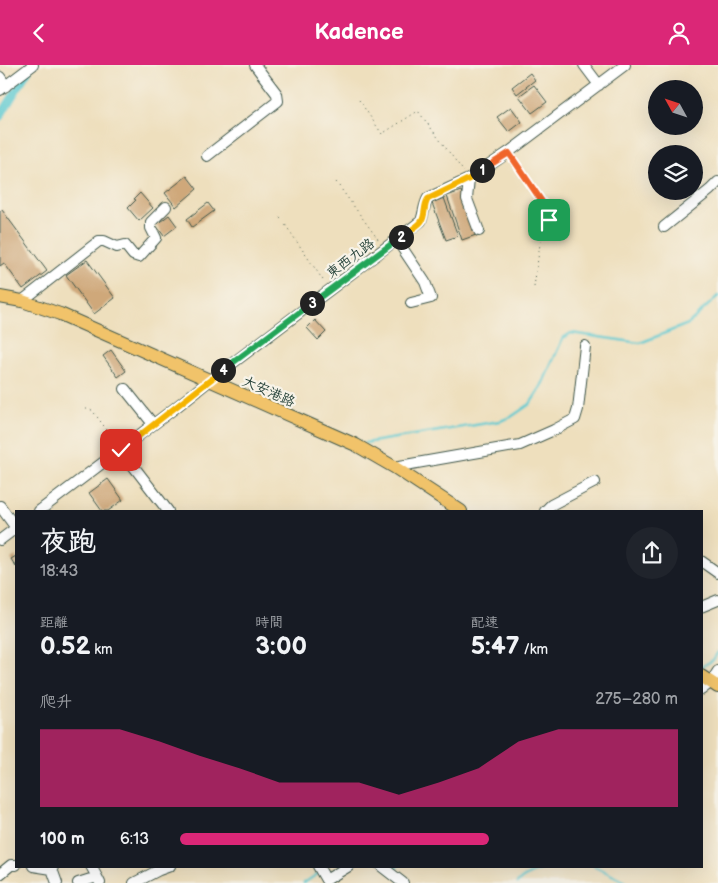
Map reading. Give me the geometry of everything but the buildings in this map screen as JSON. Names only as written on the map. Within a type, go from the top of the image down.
[{"type":"main road","name":"大安港路","points":[[0,297],[22,301],[60,314],[356,445],[394,467],[459,510]]},
{"type":"street","points":[[16,78],[24,65]]},
{"type":"street","points":[[2,84],[16,78],[33,65]]},
{"type":"street","points":[[207,156],[278,101],[277,95],[255,65]]},
{"type":"street","points":[[584,65],[599,85]]},
{"type":"street","name":"東西九路","points":[[40,510],[421,221],[428,199],[469,179],[509,153],[625,65]]},
{"type":"street","points":[[469,179],[468,199],[479,231]]},
{"type":"street","points":[[664,227],[710,191],[718,182]]},
{"type":"street","points":[[22,301],[99,241],[104,241],[117,247],[124,245],[134,255],[139,257],[156,237],[151,228],[151,222],[166,207]]},
{"type":"street","points":[[397,240],[425,282],[431,298],[411,303]]},
{"type":"street","points":[[394,467],[520,445],[575,419],[578,409],[585,346]]},
{"type":"street","points":[[125,389],[153,424]]},
{"type":"street","points":[[121,450],[167,510]]},
{"type":"street","points":[[546,510],[551,505],[595,482]]},
{"type":"street","points":[[0,506],[15,527]]},
{"type":"street","points":[[0,541],[15,529]]},
{"type":"street","points":[[703,562],[718,573]]},
{"type":"street","points":[[703,606],[718,600]]},
{"type":"street","points":[[708,684],[718,671]]},
{"type":"street","points":[[0,874],[11,865],[15,865]]},
{"type":"street","points":[[46,868],[52,869],[56,883]]},
{"type":"street","points":[[78,883],[98,880],[92,868]]},
{"type":"street","points":[[134,883],[164,868]]},
{"type":"street","points":[[321,875],[343,868]]},
{"type":"street","points":[[384,868],[404,883]]},
{"type":"path","points":[[358,100],[382,134],[418,111],[469,179]]},
{"type":"path","points":[[509,153],[549,212],[549,220],[540,244],[534,287]]},
{"type":"path","points":[[336,182],[385,249]]},
{"type":"path","points":[[280,217],[330,290]]},
{"type":"path","points":[[86,409],[92,410],[121,450]]},
{"type":"waterway","points":[[0,117],[28,71]]},
{"type":"waterway","points":[[365,443],[500,421],[511,417],[530,404],[541,387],[563,338],[571,333],[640,343],[688,324],[718,296]]},
{"type":"waterway","points":[[703,666],[713,660],[718,652]]},
{"type":"waterway","points":[[517,883],[534,872],[547,868]]},
{"type":"waterway","points":[[598,868],[628,883]]},
{"type":"waterway","points":[[304,883],[319,873]]},
{"type":"route","points":[[121,450],[421,221],[428,199],[469,179],[509,153],[549,212],[549,220]]}]
